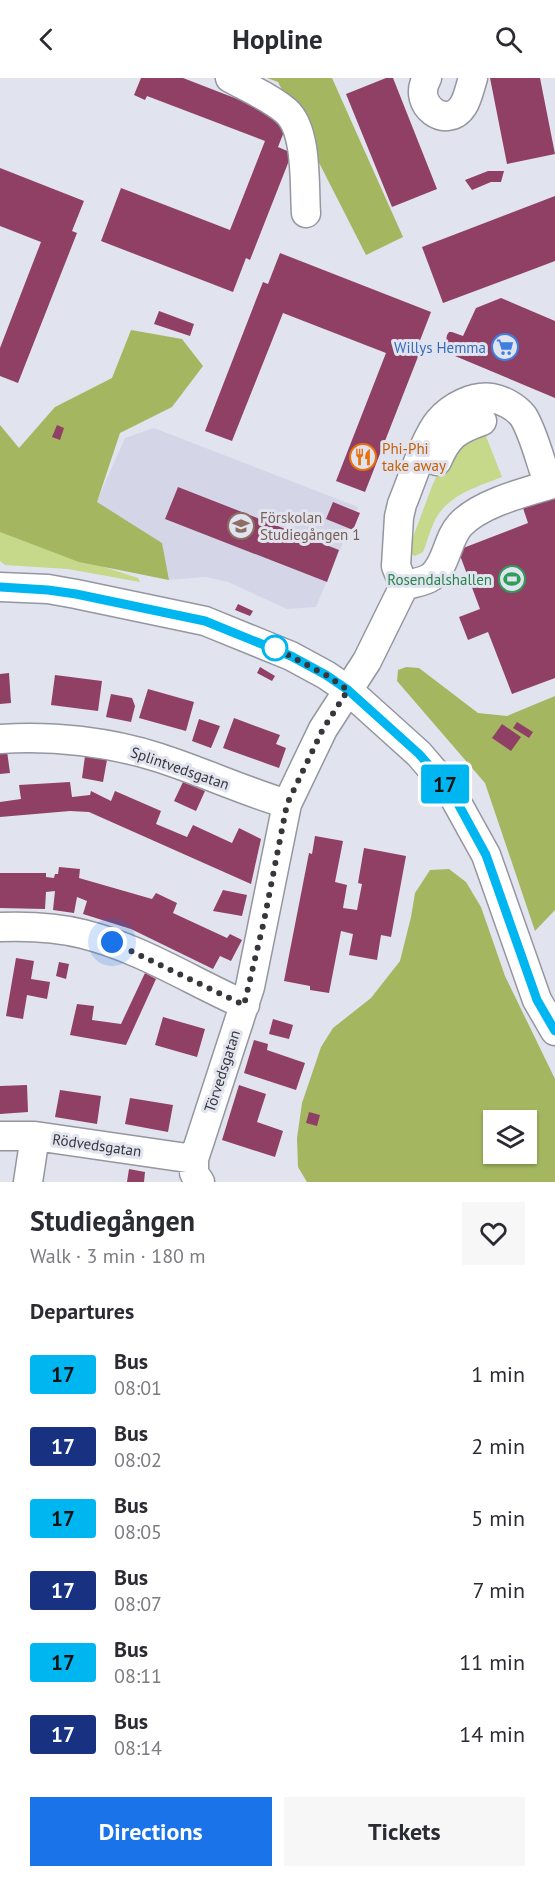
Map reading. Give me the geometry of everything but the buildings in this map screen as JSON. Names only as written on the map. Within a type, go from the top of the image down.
[{"type":"street","points":[[230,78],[287,112],[294,122],[300,135],[306,213]]},
{"type":"street","points":[[427,78],[422,90],[424,101],[432,111],[445,116],[455,114],[463,106],[473,78]]},
{"type":"street","points":[[506,403],[522,415],[552,484],[513,488],[472,515],[453,535],[437,570],[430,578],[410,584],[396,566],[402,504],[438,422],[459,406],[482,409],[506,403]]},
{"type":"street","name":"Törvedsgatan","points":[[197,1170],[244,1005],[264,921],[287,804],[323,729],[375,648],[410,584]]},
{"type":"street","points":[[0,587],[76,594],[205,621],[291,656],[348,690],[419,754],[450,789],[486,855],[537,1000],[555,1031]]},
{"type":"street","name":"Splintvedsgatan","points":[[0,739],[21,737],[52,739],[120,748],[159,758],[287,804]]},
{"type":"street","points":[[0,927],[55,929],[82,933],[112,942],[244,1005]]},
{"type":"street","name":"Rödvedsgatan","points":[[0,1136],[35,1136],[197,1170]]},
{"type":"street","points":[[28,1182],[35,1136]]},
{"type":"shaded area","name":"Förskolan Studiegången 1","points":[[154,428],[358,507],[316,607],[287,609],[228,582],[206,577],[167,580],[162,546],[96,503],[125,438]]},
{"type":"green space","points":[[267,78],[332,78],[403,237],[366,255],[278,82]]},
{"type":"green space","points":[[131,330],[182,339],[203,366],[172,407],[120,433],[97,502],[162,543],[169,580],[79,562],[0,532],[0,425],[19,448],[55,407],[112,378]]},
{"type":"green space","points":[[482,426],[502,477],[464,492],[448,504],[435,520],[423,552],[415,556],[411,554],[409,548],[432,486],[449,450]]},
{"type":"green space","points":[[0,521],[76,558],[138,578],[140,582],[68,569],[5,565],[0,561]]},
{"type":"green space","points":[[406,667],[419,668],[478,713],[507,716],[555,696],[555,910],[535,931],[485,783],[397,681],[398,670]]},
{"type":"green space","points":[[449,869],[466,882],[481,907],[505,976],[555,1079],[555,1182],[307,1182],[298,1167],[297,1138],[302,1103],[321,1047],[333,1028],[371,998],[400,961],[415,893],[430,870]]},
{"type":"bus line","name":"17","points":[[0,587],[76,594],[162,610],[205,621],[291,656],[348,690],[419,754],[450,789],[486,855],[537,1000],[555,1031]]},
{"type":"place","name":"Willys Hemma","points":[[505,347]]},
{"type":"place","name":"Phi-Phi take away","points":[[363,457]]},
{"type":"place","name":"Förskolan Studiegången 1","points":[[241,526]]},
{"type":"place","name":"Rosendalshallen","points":[[512,579]]},
{"type":"route","points":[[112,942],[244,1005],[250,987],[287,804],[323,729],[348,690],[326,675],[275,648]]}]
